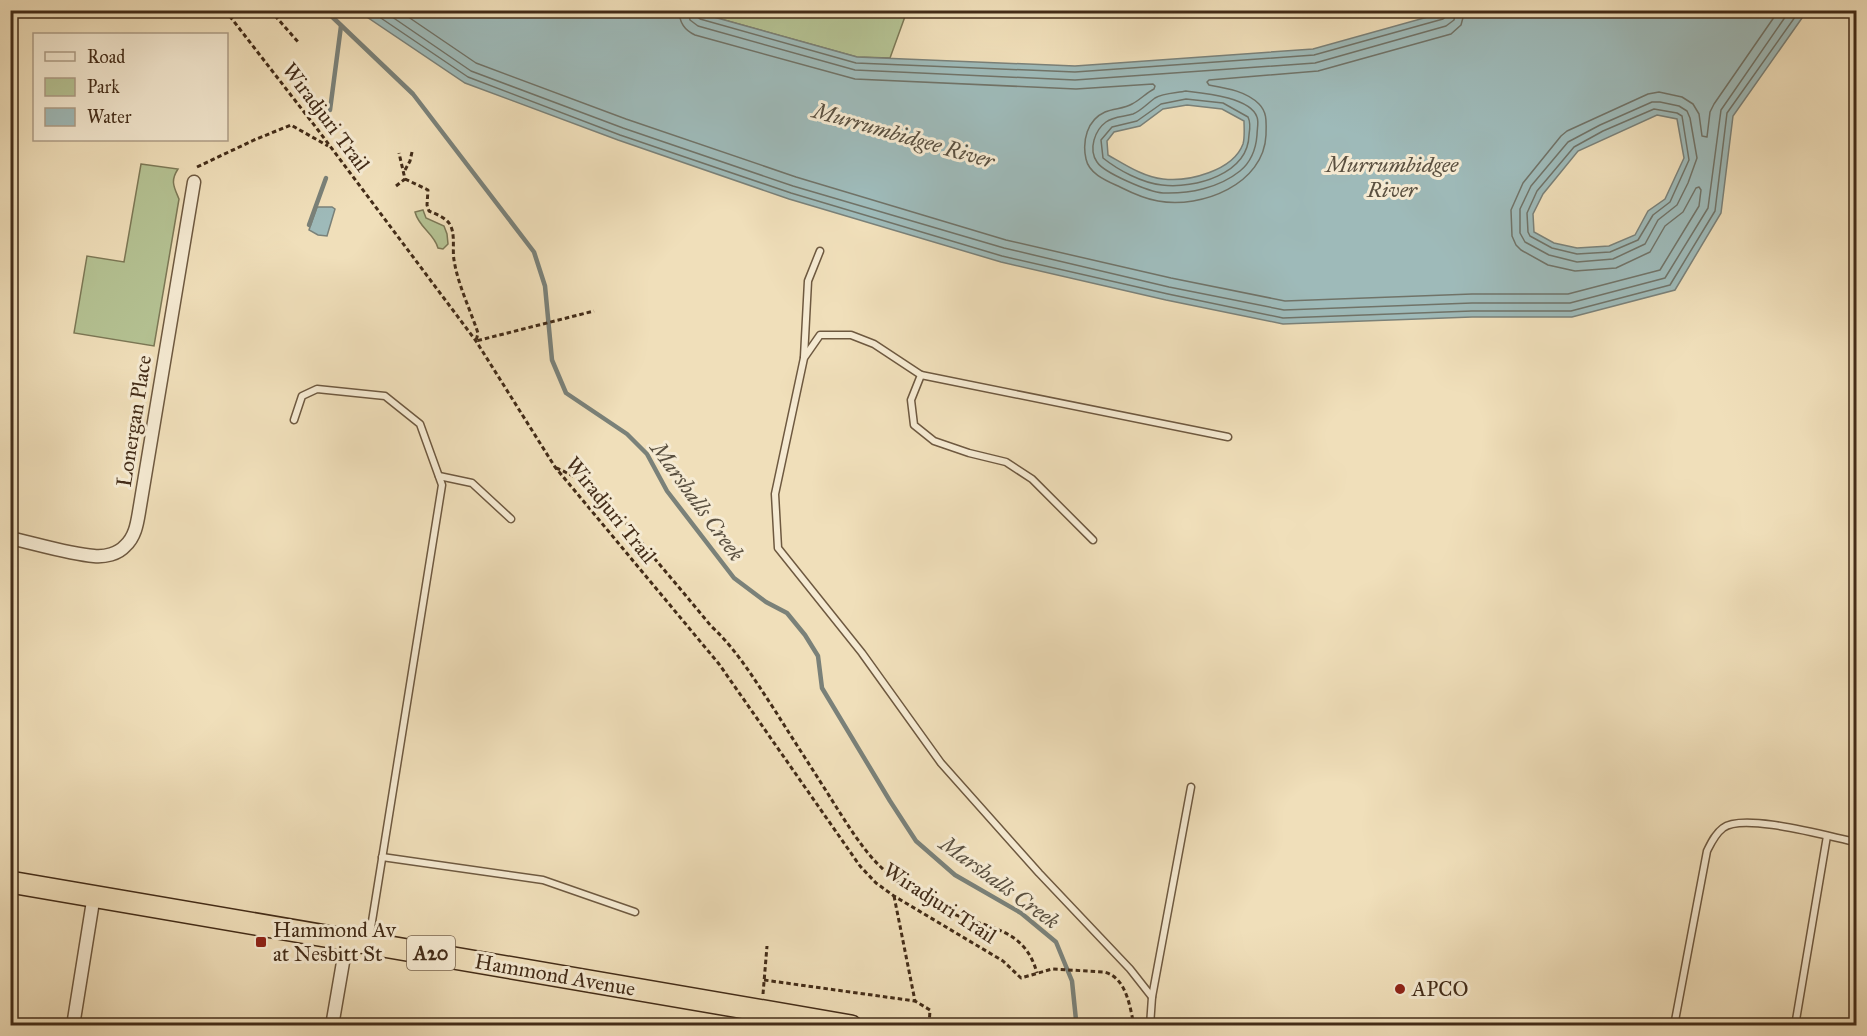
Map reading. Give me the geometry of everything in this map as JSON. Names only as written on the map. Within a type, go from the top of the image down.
[{"type":"highway","name":"Hammond Avenue","points":[[10,882],[851,1026]]},
{"type":"street","name":"Lonergan Place","points":[[10,538],[96,557],[117,552],[131,539],[139,512],[194,182]]},
{"type":"street","points":[[73,1026],[94,895]]},
{"type":"street","points":[[332,1026],[347,939]]},
{"type":"lane","points":[[820,251],[808,281],[804,358],[775,494],[778,548],[862,652],[941,762],[1039,873],[1130,969],[1152,997]]},
{"type":"lane","points":[[804,358],[820,334],[851,334],[874,344],[921,375],[1228,436]]},
{"type":"lane","points":[[921,375],[912,400],[914,425],[934,441],[1006,462],[1032,479],[1093,540]]},
{"type":"lane","points":[[294,420],[302,396],[317,389],[386,396],[420,424],[442,485],[369,942]]},
{"type":"lane","points":[[439,476],[472,483],[511,519]]},
{"type":"lane","points":[[1150,1026],[1152,997],[1191,787]]},
{"type":"lane","points":[[1674,1026],[1707,851],[1714,837],[1724,826],[1741,822],[1760,823],[1857,842]]},
{"type":"lane","points":[[1795,1026],[1827,836]]},
{"type":"lane","points":[[382,857],[543,880],[635,912]]},
{"type":"path","name":"Wiradjuri Trail","points":[[225,10],[476,341],[555,467],[719,664],[860,866],[876,883],[894,896],[1003,961],[1021,978],[1037,973]]},
{"type":"path","points":[[270,10],[299,43]]},
{"type":"path","points":[[197,167],[291,125],[330,147]]},
{"type":"path","points":[[404,171],[412,152]]},
{"type":"path","points":[[399,153],[405,179]]},
{"type":"path","points":[[405,179],[428,190],[429,211],[450,225],[454,261],[477,333],[476,341],[594,311]]},
{"type":"path","points":[[396,186],[405,179]]},
{"type":"path","points":[[555,467],[569,472],[585,483],[612,508],[711,626],[726,640],[855,835],[890,876],[950,913],[998,928],[1015,938],[1025,947],[1035,964],[1037,973],[1052,969],[1113,974],[1123,988],[1134,1026]]},
{"type":"path","points":[[894,896],[915,1001]]},
{"type":"path","points":[[761,1010],[767,946]]},
{"type":"path","points":[[764,980],[915,1001],[930,1010],[929,1026]]},
{"type":"green space","points":[[692,11],[907,11],[890,58],[857,57]]},
{"type":"green space","points":[[141,164],[178,169],[173,181],[179,199],[154,346],[74,333],[87,256],[124,262]]},
{"type":"green space","points":[[423,210],[426,218],[444,226],[448,244],[443,249],[438,248],[417,218],[415,212]]},
{"type":"water","name":"Murrumbidgee River","points":[[358,11],[692,11],[857,57],[1075,66],[1313,49],[1449,11],[1807,11],[1733,116],[1721,213],[1675,290],[1572,317],[1472,317],[1283,324],[1166,300],[1001,262],[789,199],[618,140],[465,83]],"holes":[[[1187,105],[1222,109],[1244,121],[1243,144],[1238,153],[1220,168],[1185,179],[1163,179],[1141,173],[1108,155],[1107,141],[1114,132],[1140,126],[1163,109]],[[1657,115],[1677,119],[1684,158],[1665,199],[1648,211],[1635,235],[1609,246],[1577,248],[1554,243],[1534,232],[1533,214],[1543,194],[1578,151]]]},
{"type":"water","points":[[317,207],[335,209],[327,236],[318,235],[309,230]]},
{"type":"waterway","name":"Marshalls Creek","points":[[325,10],[413,94],[534,252],[545,286],[552,360],[566,393],[627,434],[647,454],[667,491],[734,578],[766,602],[787,613],[805,635],[818,656],[822,688],[916,841],[955,875],[1021,913],[1056,942],[1072,981],[1075,1026]]},
{"type":"waterway","points":[[330,110],[341,26]]},
{"type":"waterway","points":[[309,225],[326,178]]},
{"type":"place","name":"Hammond Av at Nesbitt St","points":[[261,942]]},
{"type":"place","name":"APCO","points":[[1400,989]]}]
